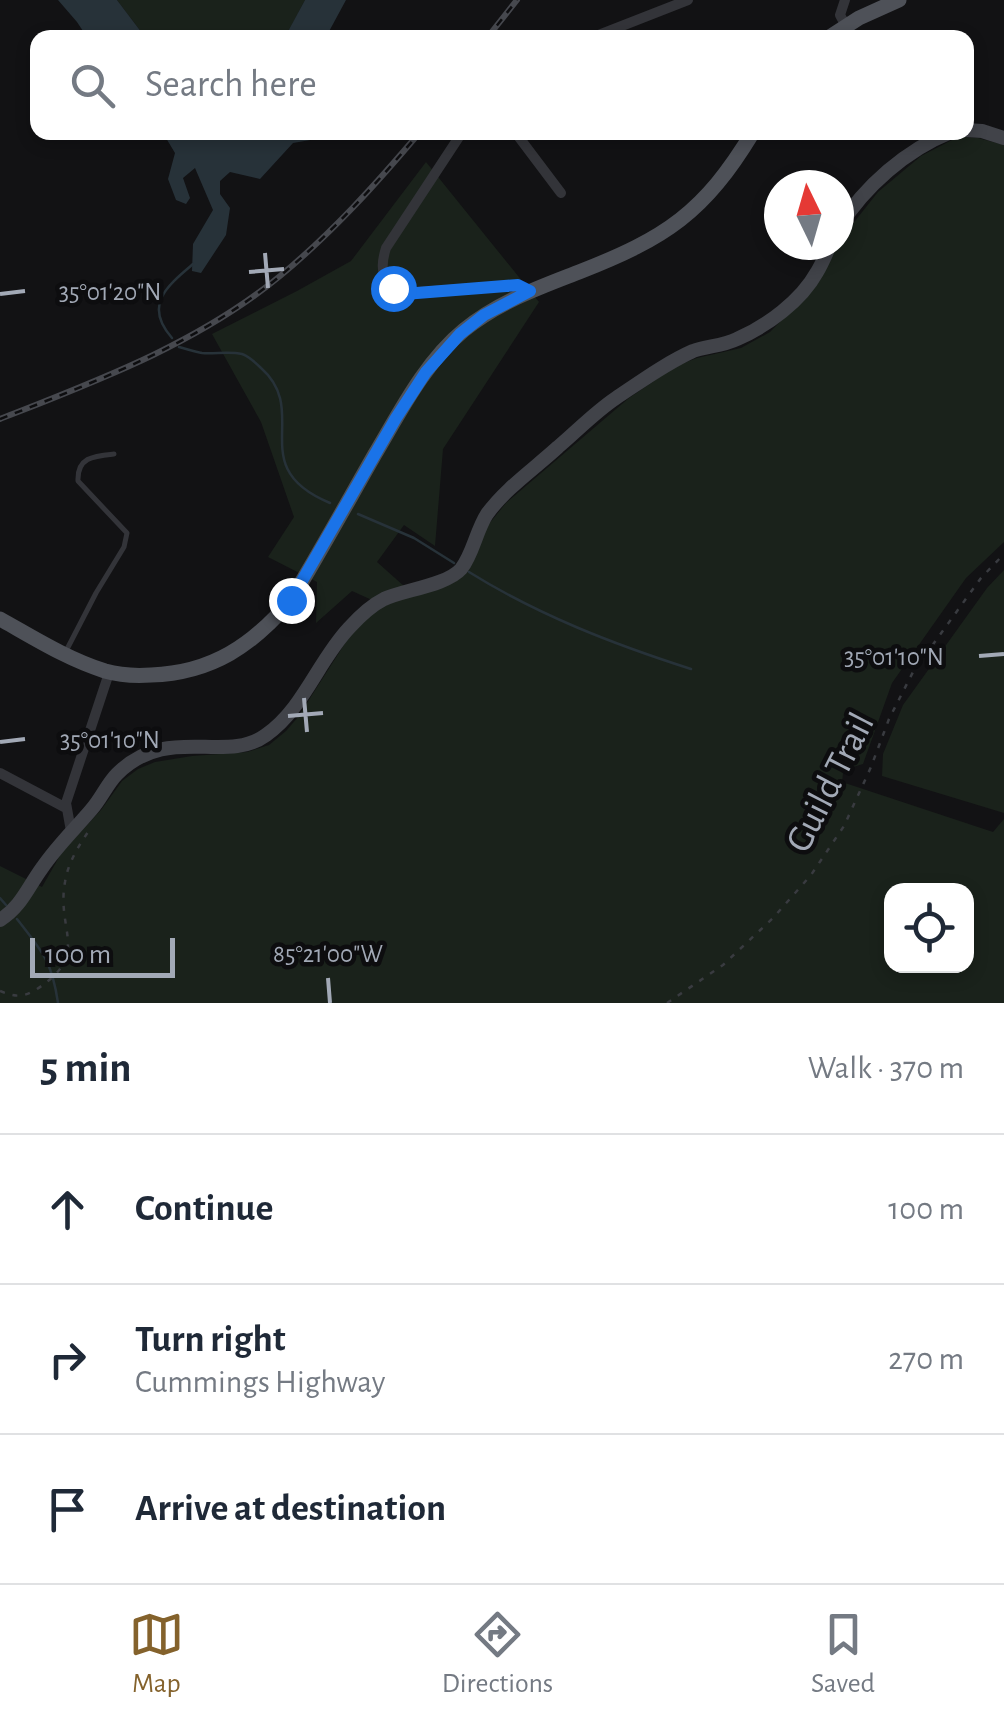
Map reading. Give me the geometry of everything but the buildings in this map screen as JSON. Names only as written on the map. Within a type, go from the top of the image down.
[{"type":"main road","points":[[840,30],[899,0]]},
{"type":"main road","points":[[974,130],[1004,138]]},
{"type":"main road","points":[[0,618],[64,656],[109,672],[155,675],[195,669],[236,651],[270,624],[298,588],[396,418],[426,372],[460,334],[484,315],[530,291],[640,246],[668,230],[715,187],[748,140]]},
{"type":"main road","points":[[854,205],[889,170],[932,140]]},
{"type":"main road","points":[[0,920],[16,908],[48,860],[116,775],[138,757],[178,746],[240,745],[265,736],[286,716],[339,640],[367,610],[380,601],[460,570],[482,523],[499,500],[612,400],[677,359],[698,349],[736,340],[764,324],[800,296],[823,260]]},
{"type":"street","points":[[646,0],[648,14]]},
{"type":"street","points":[[610,30],[688,0]]},
{"type":"street","points":[[846,0],[840,16],[846,26]]},
{"type":"street","points":[[458,140],[386,248],[381,264],[384,276],[404,294],[518,285],[530,291]]},
{"type":"street","points":[[521,140],[561,192]]},
{"type":"street","points":[[71,831],[66,808],[72,781],[109,672]]},
{"type":"street","points":[[0,773],[66,808]]},
{"type":"lane","points":[[64,656],[124,547],[127,533],[78,481],[84,460],[114,454]]},
{"type":"path","name":"Guild Trail","points":[[667,1003],[722,965],[774,918],[812,875],[844,826],[913,672],[981,578],[1004,554]]},
{"type":"path","points":[[0,990],[18,997],[26,995],[47,982],[68,958],[65,879],[76,849],[95,822],[94,807]]},
{"type":"shaded area","points":[[58,0],[117,0],[140,30],[82,30]]},
{"type":"shaded area","points":[[117,0],[305,0],[289,30],[140,30]]},
{"type":"shaded area","points":[[305,0],[346,0],[330,30],[289,30]]},
{"type":"shaded area","points":[[978,138],[1004,145],[1004,542],[966,578],[892,683],[863,764],[844,764],[842,782],[993,832],[1004,819],[1004,1003],[0,1003],[0,866],[42,887],[62,852],[122,781],[138,769],[155,762],[247,752],[269,745],[298,717],[361,622],[383,605],[352,591],[316,623],[317,582],[268,557],[294,517],[261,422],[212,334],[351,261],[426,162],[539,302],[443,449],[435,546],[404,525],[377,562],[414,595],[436,589],[506,503],[629,398],[676,366],[741,348],[770,332],[817,284],[830,260],[854,260],[854,222],[878,192],[921,156],[952,140]]},
{"type":"shaded area","points":[[167,140],[310,140],[293,143],[260,179],[230,172],[220,181],[220,194],[230,208],[226,235],[201,273],[192,271],[193,244],[213,210],[195,168],[183,178],[190,198],[186,204],[176,200],[168,179],[175,153]]},
{"type":"shaded area","points":[[1004,570],[1004,813],[882,776],[883,754],[903,705]]},
{"type":"waterway","points":[[172,338],[159,316],[159,306],[167,288],[193,264]]},
{"type":"waterway","points":[[179,347],[202,353],[242,354],[261,368],[275,385],[281,403],[283,456],[290,473],[304,489],[330,503]]},
{"type":"waterway","points":[[358,514],[414,538],[454,563]]},
{"type":"waterway","points":[[469,572],[577,627],[691,669]]},
{"type":"waterway","points":[[0,898],[6,905]]},
{"type":"waterway","points":[[17,919],[45,957],[58,1003]]},
{"type":"railway","points":[[493,30],[517,0]]},
{"type":"railway","points":[[0,419],[146,358],[249,300],[336,225],[413,140]]},
{"type":"route","points":[[291,600],[426,372],[460,334],[484,315],[530,291],[518,285],[404,294],[393,288]]}]
